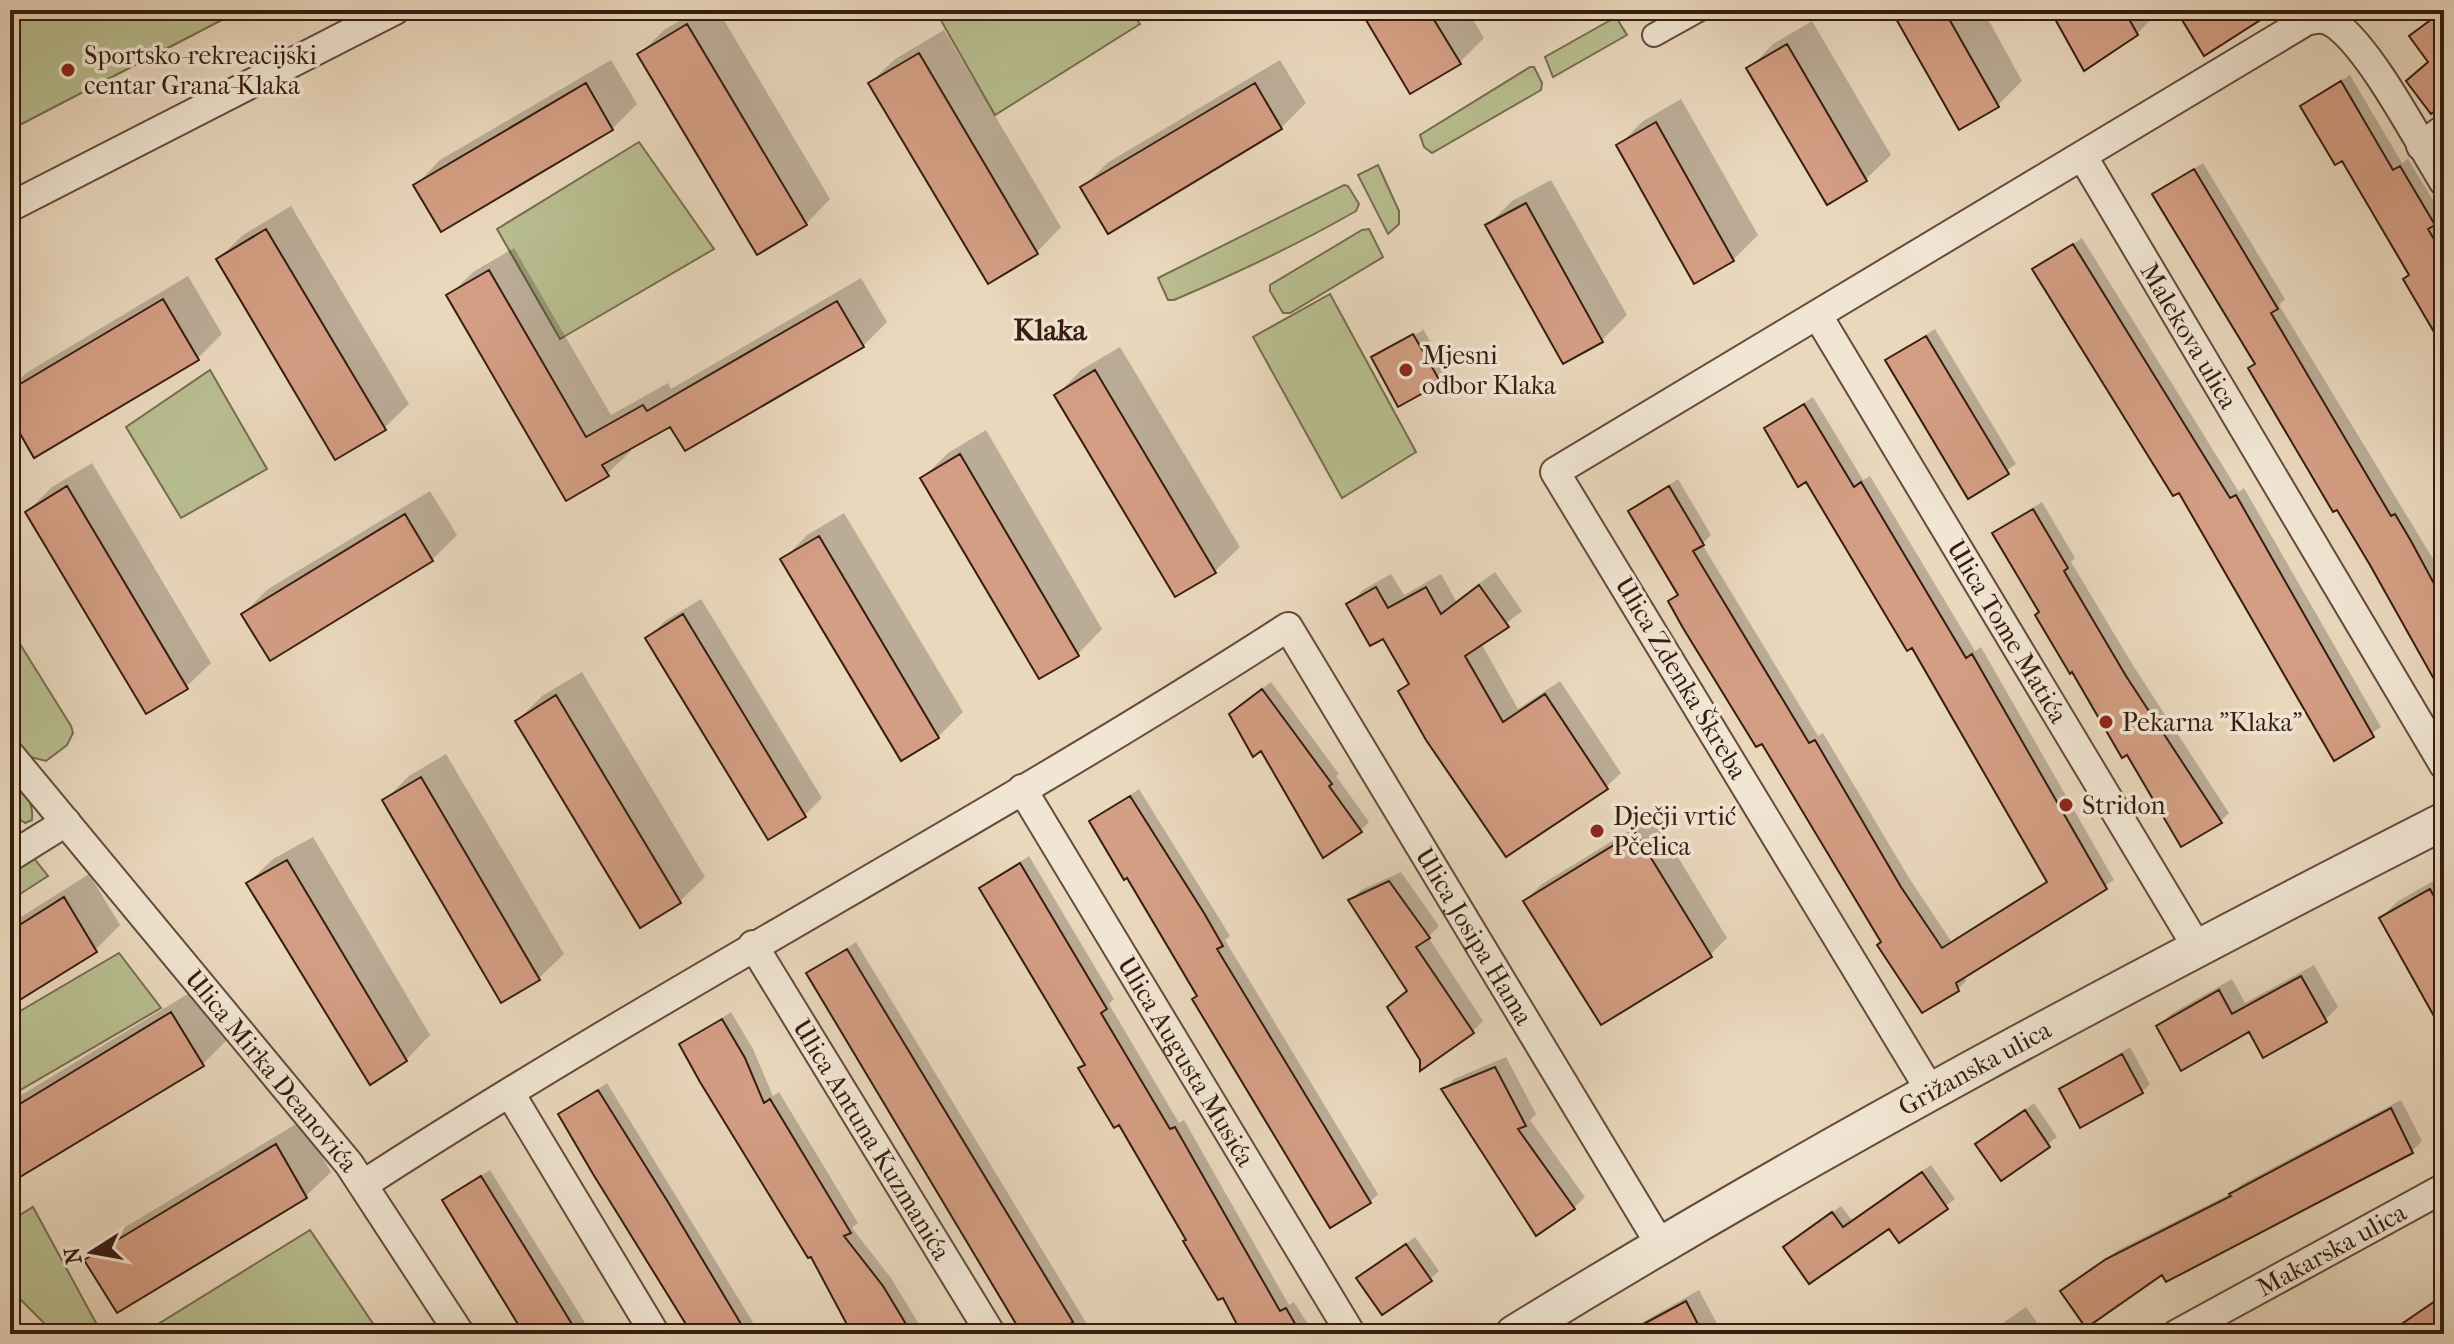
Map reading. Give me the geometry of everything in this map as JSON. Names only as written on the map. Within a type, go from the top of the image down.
[{"type":"street","points":[[10,207],[395,10]]},
{"type":"street","points":[[1654,35],[1699,10]]},
{"type":"street","points":[[1818,316],[2306,21],[2319,18],[2334,23],[2359,46],[2444,182]]},
{"type":"street","points":[[2421,146],[2444,129]]},
{"type":"street","name":"Malekova ulica","points":[[2083,157],[2444,765]]},
{"type":"street","name":"Ulica Zdenka Škreba","points":[[1818,316],[1555,472],[1930,1090]]},
{"type":"street","name":"Ulica Tome Matića","points":[[1818,316],[2197,947]]},
{"type":"street","name":"Ulica Josipa Hama","points":[[1022,789],[1288,627],[1660,1244]]},
{"type":"street","name":"Ulica Mirka Deanovića","points":[[10,755],[364,1184],[460,1334]]},
{"type":"street","points":[[364,1184],[753,945],[1022,789]]},
{"type":"street","name":"Ulica Augusta Musića","points":[[1022,789],[1351,1334]]},
{"type":"street","name":"Grižanska ulica","points":[[1514,1334],[1660,1244],[1930,1090],[2197,947],[2444,821]]},
{"type":"street","points":[[10,857],[66,822]]},
{"type":"street","name":"Ulica Antuna Kuzmanića","points":[[753,945],[991,1334]]},
{"type":"street","points":[[511,1095],[655,1334]]},
{"type":"street","name":"Makarska ulica","points":[[2177,1334],[2444,1188]]},
{"type":"green space","name":"Sportsko-rekreacijski centar Grana-Klaka","points":[[10,10],[241,10],[10,130]]},
{"type":"green space","points":[[935,10],[1130,10],[1140,24],[995,115]]},
{"type":"green space","points":[[1616,17],[1627,35],[1553,77],[1545,57]]},
{"type":"green space","points":[[1534,67],[1542,83],[1541,90],[1432,153],[1424,147],[1420,135]]},
{"type":"green space","points":[[639,142],[714,249],[560,339],[497,229]]},
{"type":"green space","points":[[1378,165],[1399,211],[1399,224],[1388,234],[1358,175]]},
{"type":"green space","points":[[1344,185],[1348,186],[1359,204],[1356,211],[1244,269],[1168,300],[1158,278]]},
{"type":"green space","points":[[1369,229],[1383,257],[1290,313],[1283,313],[1270,291],[1270,285],[1362,230]]},
{"type":"green space","points":[[1330,294],[1416,452],[1342,498],[1253,337]]},
{"type":"green space","points":[[210,370],[267,469],[181,518],[126,427]]},
{"type":"green space","points":[[10,628],[73,733],[67,745],[46,761],[27,756],[10,737]]},
{"type":"green space","points":[[10,776],[31,807],[32,820],[25,823],[10,812]]},
{"type":"green space","points":[[33,857],[48,876],[20,894],[10,879],[10,871]]},
{"type":"green space","points":[[119,953],[161,1008],[10,1096],[10,1017]]},
{"type":"green space","points":[[33,1207],[102,1334],[55,1334],[10,1289],[10,1221]]},
{"type":"green space","points":[[310,1230],[380,1334],[142,1334]]},
{"type":"building","points":[[1360,10],[1428,10],[1461,64],[1410,94]]},
{"type":"building","points":[[1891,10],[1944,10],[1999,107],[1959,130]]},
{"type":"building","points":[[2050,10],[2124,10],[2138,35],[2084,71]]},
{"type":"building","points":[[2176,10],[2276,10],[2204,56]]},
{"type":"building","points":[[2444,10],[2444,104],[2431,114],[2406,81],[2428,62],[2409,36]]},
{"type":"building","points":[[687,24],[807,225],[757,255],[637,54]]},
{"type":"building","points":[[1787,44],[1867,181],[1827,205],[1746,68]]},
{"type":"building","points":[[919,53],[1038,254],[988,284],[868,83]]},
{"type":"building","points":[[2341,81],[2393,170],[2400,166],[2435,225],[2428,229],[2444,256],[2444,349],[2403,279],[2409,275],[2342,161],[2335,165],[2300,106]]},
{"type":"building","points":[[586,83],[613,130],[441,232],[413,185]]},
{"type":"building","points":[[1255,83],[1282,129],[1108,234],[1080,187]]},
{"type":"building","points":[[1656,122],[1734,261],[1694,284],[1616,145]]},
{"type":"building","points":[[2194,169],[2278,309],[2271,313],[2391,516],[2395,514],[2444,602],[2444,697],[2370,565],[2337,510],[2333,512],[2248,368],[2255,364],[2152,194]]},
{"type":"building","points":[[1526,203],[1603,342],[1563,364],[1485,225]]},
{"type":"building","points":[[266,229],[386,430],[335,460],[216,259]]},
{"type":"building","points":[[2073,244],[2230,498],[2236,495],[2374,737],[2334,761],[2179,493],[2173,496],[2032,269]]},
{"type":"building","points":[[489,270],[586,437],[643,405],[647,411],[837,301],[864,347],[685,451],[670,427],[602,465],[609,476],[566,501],[446,295]]},
{"type":"building","points":[[163,299],[199,360],[34,458],[10,416],[10,390]]},
{"type":"building","name":"Mjesni odbor Klaka","points":[[1413,334],[1441,383],[1398,407],[1371,357]]},
{"type":"building","points":[[1926,336],[2009,474],[1968,499],[1885,360]]},
{"type":"building","points":[[1095,370],[1216,573],[1175,597],[1054,395]]},
{"type":"building","points":[[1804,404],[1854,487],[1861,482],[1966,658],[1972,654],[2107,889],[1956,983],[1959,991],[1922,1013],[1877,945],[1881,942],[1762,744],[1756,747],[1683,628],[1668,601],[1678,595],[1628,511],[1669,486],[1704,545],[1693,551],[1809,743],[1815,740],[1901,887],[1942,948],[2047,882],[1912,648],[1907,651],[1806,482],[1798,487],[1764,428]]},
{"type":"building","points":[[960,454],[1079,656],[1039,679],[920,478]]},
{"type":"building","points":[[67,486],[188,689],[146,714],[25,512]]},
{"type":"building","points":[[2033,509],[2068,568],[2064,571],[2126,676],[2222,823],[2181,847],[2127,755],[2122,758],[2072,672],[2070,674],[2035,615],[2039,612],[1992,533]]},
{"type":"building","points":[[405,514],[433,561],[270,661],[241,614]]},
{"type":"building","points":[[819,536],[939,738],[901,761],[780,559]]},
{"type":"building","points":[[1479,585],[1509,627],[1465,656],[1503,722],[1545,694],[1608,789],[1506,857],[1426,740],[1398,691],[1409,684],[1383,639],[1370,646],[1346,604],[1376,587],[1388,608],[1426,587],[1441,614]]},
{"type":"building","points":[[683,614],[806,817],[768,840],[645,638]]},
{"type":"building","points":[[1262,689],[1332,784],[1329,786],[1362,832],[1323,858],[1261,751],[1253,757],[1229,714]]},
{"type":"building","points":[[556,695],[681,903],[640,928],[515,721]]},
{"type":"building","points":[[421,777],[540,980],[501,1003],[382,800]]},
{"type":"building","points":[[1130,796],[1204,913],[1223,946],[1217,949],[1371,1203],[1330,1228],[1192,999],[1197,996],[1127,878],[1124,880],[1089,821]]},
{"type":"building","points":[[1635,832],[1712,957],[1601,1025],[1523,901]]},
{"type":"building","points":[[287,860],[407,1061],[370,1085],[246,883]]},
{"type":"building","points":[[1020,863],[1107,1009],[1101,1013],[1170,1129],[1175,1127],[1280,1311],[1286,1308],[1301,1334],[1242,1334],[1223,1298],[1218,1300],[1183,1241],[1186,1240],[1119,1125],[1114,1128],[1078,1068],[1085,1065],[979,888]]},
{"type":"building","points":[[1389,881],[1430,938],[1416,947],[1474,1033],[1420,1071],[1420,1060],[1387,1007],[1407,991],[1348,900]]},
{"type":"building","points":[[2430,889],[2444,915],[2444,1034],[2379,918]]},
{"type":"building","points":[[64,897],[97,952],[10,1006],[10,931]]},
{"type":"building","points":[[847,949],[1073,1322],[1054,1334],[1022,1334],[806,973]]},
{"type":"building","points":[[2301,976],[2327,1022],[2263,1058],[2249,1032],[2181,1071],[2156,1026],[2219,990],[2232,1014]]},
{"type":"building","points":[[171,1012],[204,1066],[10,1183],[10,1110]]},
{"type":"building","points":[[722,1019],[745,1058],[764,1103],[770,1099],[851,1233],[844,1236],[883,1286],[912,1334],[852,1334],[811,1257],[808,1258],[700,1082],[679,1044]]},
{"type":"building","points":[[2122,1054],[2143,1093],[2080,1128],[2059,1089]]},
{"type":"building","points":[[1495,1067],[1526,1126],[1518,1129],[1575,1209],[1536,1236],[1441,1089]]},
{"type":"building","points":[[598,1090],[747,1334],[692,1334],[593,1174],[558,1114]]},
{"type":"building","points":[[2391,1108],[2413,1153],[2166,1282],[2162,1275],[2086,1328],[2060,1291],[2106,1259],[2231,1196],[2229,1194]]},
{"type":"building","points":[[2025,1110],[2050,1147],[2001,1181],[1975,1144]]},
{"type":"building","points":[[276,1144],[307,1198],[117,1313],[84,1260]]},
{"type":"building","points":[[1922,1172],[1948,1209],[1899,1243],[1889,1229],[1809,1284],[1783,1247],[1832,1212],[1843,1227]]},
{"type":"building","points":[[481,1176],[578,1334],[524,1334],[442,1200]]},
{"type":"building","points":[[1406,1244],[1432,1281],[1382,1315],[1356,1278]]},
{"type":"building","points":[[2444,1295],[2444,1334],[2387,1334]]},
{"type":"building","points":[[1686,1301],[1703,1334],[1625,1334]]},
{"type":"place","name":"Sportsko-rekreacijski centar Grana-Klaka","points":[[68,70]]},
{"type":"place","name":"Mjesni odbor Klaka","points":[[1406,370]]},
{"type":"place","name":"Pekarna \"Klaka\"","points":[[2106,722]]},
{"type":"place","name":"Stridon","points":[[2066,805]]},
{"type":"place","name":"Dječji vrtić Pčelica","points":[[1597,831]]},
{"type":"district","name":"Klaka","points":[[1050,330]]}]
